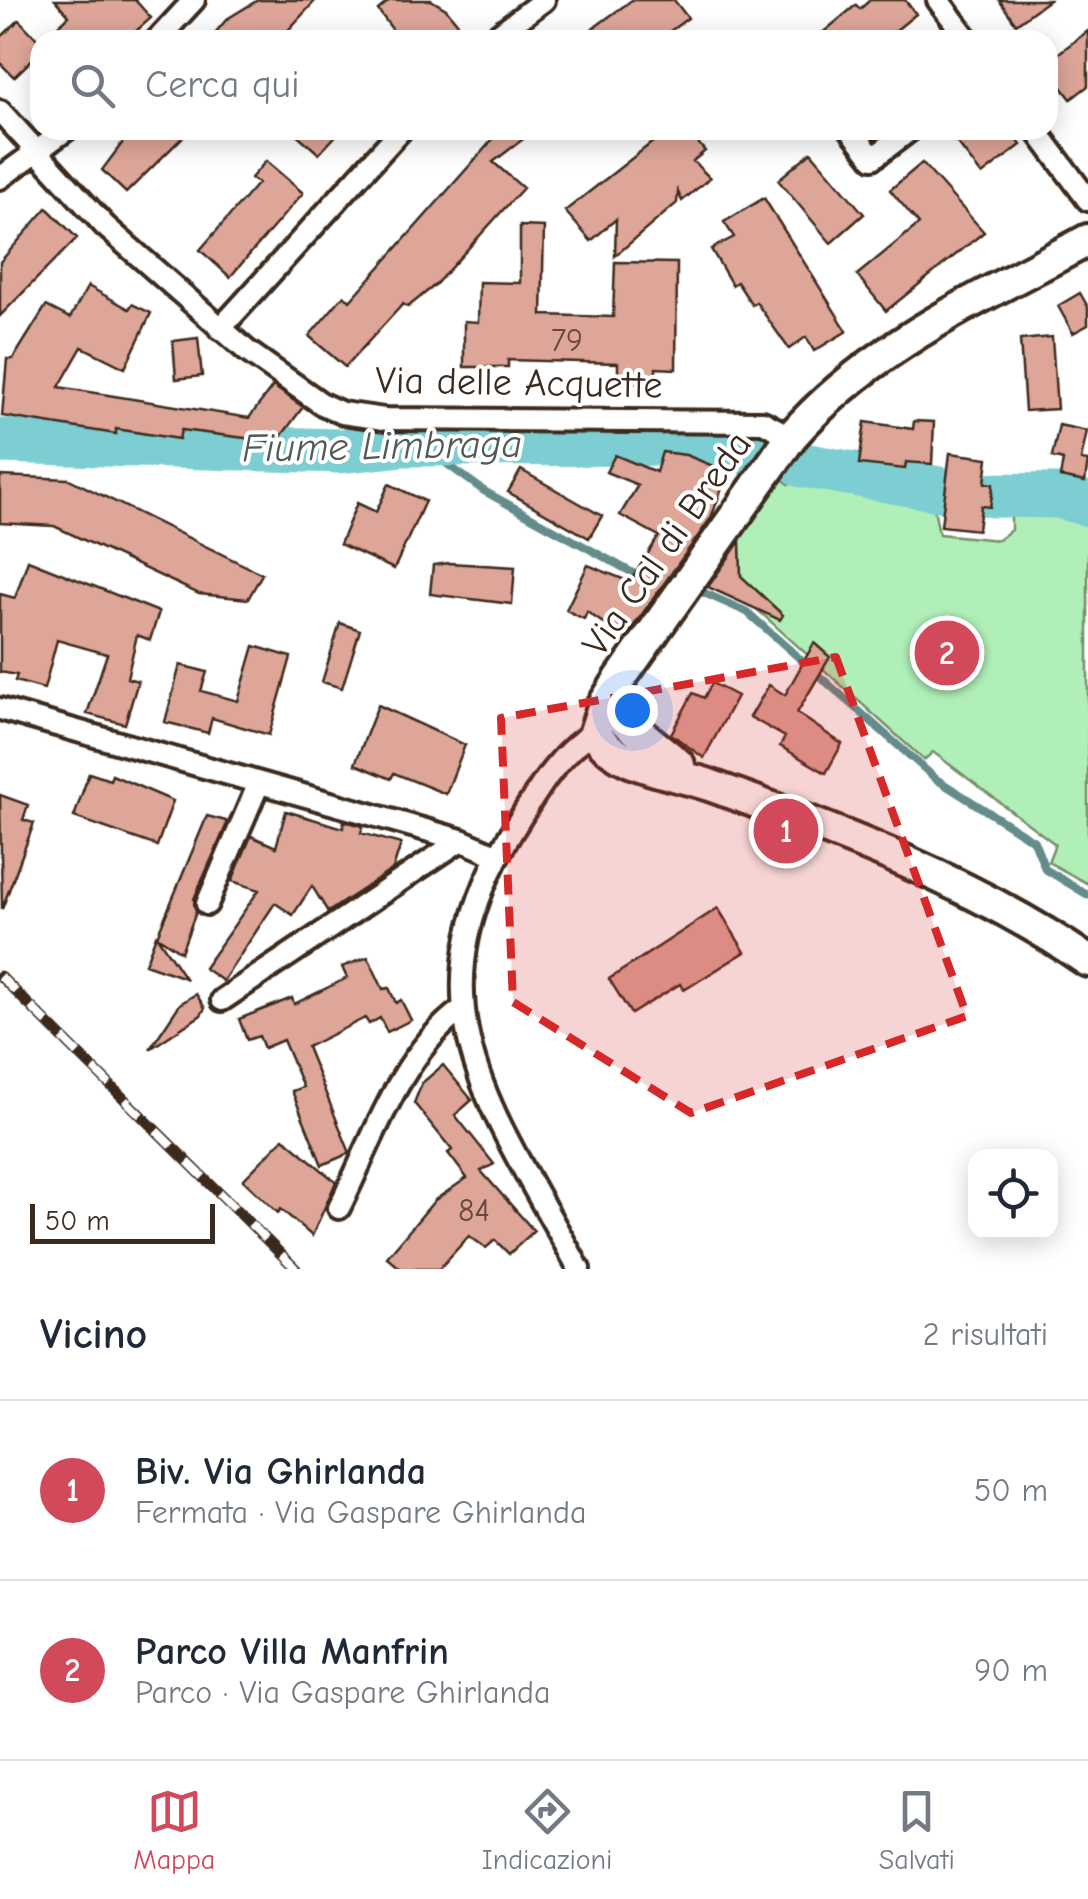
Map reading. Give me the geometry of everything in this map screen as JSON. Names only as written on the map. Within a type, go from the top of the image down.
[{"type":"street","points":[[166,30],[194,0]]},
{"type":"street","points":[[504,30],[544,0]]},
{"type":"street","points":[[938,0],[960,30]]},
{"type":"street","name":"Via delle Acquette","points":[[0,111],[36,155],[105,226],[220,329],[322,404],[358,416],[763,422],[791,437]]},
{"type":"street","points":[[0,178],[54,140]]},
{"type":"street","points":[[220,329],[393,140]]},
{"type":"street","points":[[860,140],[873,158],[897,140]]},
{"type":"street","points":[[1043,140],[1088,200]]},
{"type":"street","name":"Via Cal di Breda","points":[[579,1269],[474,1065],[461,1010],[466,944],[498,856],[575,742],[600,718],[791,437],[844,382],[878,358],[1088,240]]},
{"type":"street","points":[[0,709],[460,840],[498,856]]},
{"type":"street","points":[[600,718],[645,741],[710,785],[950,882],[1004,908],[1088,960]]},
{"type":"street","points":[[207,904],[259,783]]},
{"type":"street","points":[[222,1000],[460,840]]},
{"type":"street","points":[[339,1208],[414,1057],[435,1029],[461,1010]]},
{"type":"highlighted area","points":[[836,657],[967,1016],[691,1113],[513,1002],[501,718]]},
{"type":"green space","points":[[798,471],[933,503],[939,534],[998,540],[1011,530],[1011,506],[1088,522],[1088,884],[1048,862],[1055,844],[933,752],[924,760],[750,603],[704,583],[778,476],[789,484]]},
{"type":"building","points":[[55,0],[135,0],[151,18],[137,30],[54,30],[69,16]]},
{"type":"building","points":[[258,0],[316,0],[288,30],[218,30],[227,19]]},
{"type":"building","points":[[390,0],[431,0],[446,9],[463,30],[393,30],[378,10]]},
{"type":"building","points":[[632,0],[674,0],[688,18],[672,30],[591,30]]},
{"type":"building","points":[[870,0],[905,0],[916,14],[896,30],[826,30],[856,5],[860,9]]},
{"type":"building","points":[[999,0],[1049,0],[1016,24]]},
{"type":"building","points":[[19,20],[30,32],[30,62],[14,77],[0,63],[0,38]]},
{"type":"building","points":[[1088,31],[1088,86],[1071,99],[1058,82],[1058,54]]},
{"type":"building","points":[[124,140],[180,140],[126,193],[102,170]]},
{"type":"building","points":[[303,140],[332,140],[319,154]]},
{"type":"building","points":[[492,140],[522,140],[493,162],[523,188],[435,285],[408,307],[403,304],[345,367],[309,336],[344,295],[350,301]]},
{"type":"building","points":[[655,140],[696,140],[705,151],[693,161],[710,178],[682,201],[678,192],[677,203],[615,256],[616,219],[591,241],[565,211]]},
{"type":"building","points":[[955,140],[1017,140],[1021,145],[982,175]]},
{"type":"building","points":[[811,152],[864,214],[831,243],[778,180]]},
{"type":"building","points":[[266,161],[303,193],[230,277],[200,250],[258,183],[251,178]]},
{"type":"building","points":[[922,163],[984,232],[886,311],[857,275],[919,224],[890,190]]},
{"type":"building","points":[[764,198],[847,331],[814,351],[806,337],[789,349],[756,302],[752,305],[737,282],[732,285],[711,249],[734,237],[724,222]]},
{"type":"building","points":[[47,208],[77,238],[0,316],[0,262]]},
{"type":"building","points":[[520,226],[544,227],[542,315],[613,317],[615,262],[677,263],[676,369],[656,368],[656,384],[618,383],[618,363],[508,360],[508,367],[464,367],[464,321],[478,322],[479,282],[520,283]]},
{"type":"building","points":[[88,286],[129,309],[132,304],[151,313],[125,368],[82,347],[59,387],[249,418],[273,386],[303,407],[277,442],[181,430],[179,439],[116,429],[116,434],[2,416],[7,359],[13,359],[46,306],[70,318]]},
{"type":"building","points":[[1080,293],[1088,307],[1088,325],[1073,333],[1058,306]]},
{"type":"building","points":[[1052,337],[1057,409],[1025,411],[1020,340]]},
{"type":"building","points":[[198,338],[202,376],[176,379],[173,341]]},
{"type":"building","points":[[914,421],[934,422],[932,464],[906,462],[905,469],[859,464],[865,422],[913,429]]},
{"type":"building","points":[[1059,425],[1087,431],[1081,460],[1088,461],[1085,482],[1060,477],[1063,460],[1052,457]]},
{"type":"building","points":[[662,452],[686,455],[728,472],[711,518],[625,638],[587,612],[584,619],[566,610],[588,565],[630,582],[659,536],[620,515],[638,485],[606,472],[615,455],[656,472]]},
{"type":"building","points":[[950,453],[988,458],[985,483],[993,484],[992,495],[990,507],[981,506],[978,530],[941,526]]},
{"type":"building","points":[[521,470],[602,516],[589,538],[508,492]]},
{"type":"building","points":[[0,476],[69,479],[262,574],[248,599],[199,594],[54,526],[0,523]]},
{"type":"building","points":[[389,484],[425,501],[394,569],[340,544],[357,503],[376,512]]},
{"type":"building","points":[[740,541],[741,576],[783,615],[780,620],[708,587]]},
{"type":"building","points":[[28,560],[159,612],[150,640],[137,635],[127,678],[138,681],[125,724],[87,714],[107,654],[57,640],[44,689],[15,681],[17,675],[0,672],[0,594],[15,598]]},
{"type":"building","points":[[433,565],[515,567],[512,604],[430,594]]},
{"type":"building","points":[[340,623],[360,630],[342,688],[322,682]]},
{"type":"building","points":[[814,643],[830,657],[797,713],[842,744],[826,773],[780,746],[785,737],[750,717],[769,685],[785,695]]},
{"type":"building","points":[[254,646],[291,657],[269,735],[212,718],[208,733],[165,722],[180,665],[207,672],[201,691],[238,701]]},
{"type":"building","points":[[712,683],[737,696],[704,758],[671,734],[693,693],[704,698]]},
{"type":"building","points":[[378,705],[465,745],[446,794],[394,773],[391,779],[355,764]]},
{"type":"building","points":[[89,773],[110,780],[112,775],[173,801],[157,846],[74,817]]},
{"type":"building","points":[[0,795],[28,805],[23,820],[34,823],[2,909]]},
{"type":"building","points":[[286,811],[343,828],[344,821],[363,826],[361,833],[401,844],[393,869],[328,912],[312,886],[293,915],[275,903],[223,981],[204,968],[259,890],[232,881],[251,836],[276,847]]},
{"type":"building","points":[[207,816],[226,821],[226,826],[194,899],[196,912],[181,952],[157,936]]},
{"type":"building","points":[[718,908],[745,952],[684,990],[680,984],[631,1014],[609,979]]},
{"type":"building","points":[[156,935],[185,978],[145,964]]},
{"type":"building","points":[[368,957],[383,989],[389,988],[396,1003],[401,1000],[411,1020],[387,1032],[380,1018],[369,1024],[365,1018],[307,1047],[350,1153],[322,1165],[292,1091],[303,1087],[283,1040],[264,1048],[259,1036],[247,1040],[239,1019],[292,998],[294,1004],[347,978],[342,967]]},
{"type":"building","points":[[196,994],[205,1008],[201,1015],[150,1049],[180,1004]]},
{"type":"building","points":[[443,1065],[472,1100],[455,1115],[494,1164],[481,1171],[534,1231],[509,1254],[495,1240],[486,1248],[469,1236],[439,1269],[401,1269],[387,1257],[435,1200],[467,1178],[448,1153],[452,1150],[414,1103],[422,1083]]},
{"type":"building","points":[[284,1138],[336,1182],[312,1236],[281,1209],[278,1213],[243,1180]]},
{"type":"waterway","name":"Fiume Limbraga","points":[[0,441],[340,451],[403,444],[689,443],[764,455]]},
{"type":"waterway","points":[[421,445],[484,491],[642,578]]},
{"type":"waterway","name":"Fiume Limbraga","points":[[802,465],[945,490]]},
{"type":"waterway","name":"Fiume Limbraga","points":[[992,495],[1058,496],[1088,504]]},
{"type":"waterway","points":[[702,592],[747,612],[936,779],[1034,841],[1045,869],[1088,895]]},
{"type":"railway","points":[[0,976],[296,1269]]},
{"type":"place","name":"Parco Villa Manfrin","points":[[947,653]]},
{"type":"place","name":"Biv. Via Ghirlanda","points":[[786,831]]}]
